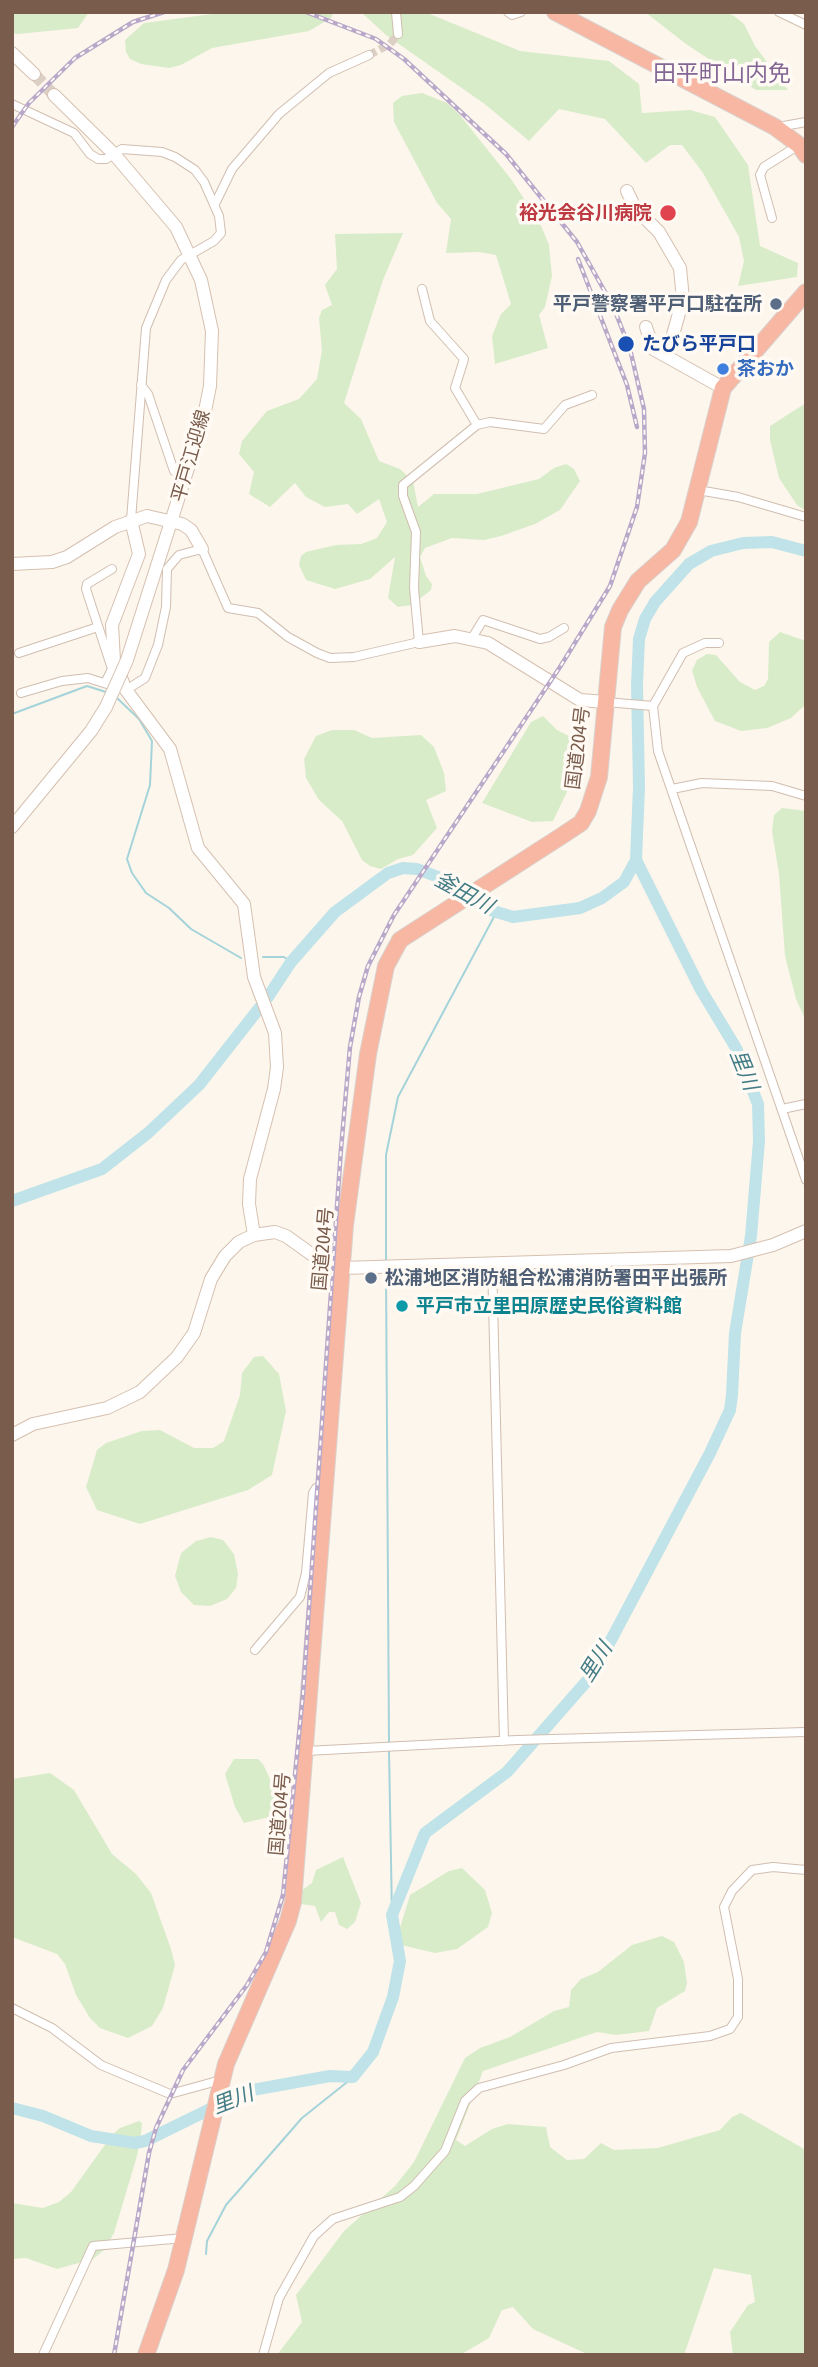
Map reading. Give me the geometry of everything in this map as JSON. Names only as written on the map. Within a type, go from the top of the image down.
[{"type":"highway","points":[[555,12],[775,127],[802,150]]},
{"type":"highway","name":"国道204号","points":[[146,2355],[184,2238],[221,2080],[288,1921],[295,1891],[342,1268],[368,1054],[386,966],[400,940],[563,835],[581,822],[588,811],[599,777],[613,627],[620,610],[638,581],[673,550],[689,522],[723,388],[806,292]]},
{"type":"street","points":[[396,12],[398,34]]},
{"type":"street","points":[[508,12],[512,15],[521,12]]},
{"type":"street","points":[[779,12],[806,25]]},
{"type":"street","points":[[12,53],[34,74]]},
{"type":"street","points":[[215,204],[232,169],[279,114],[330,73],[369,55]]},
{"type":"street","name":"平戸江迎線","points":[[12,827],[83,740],[106,707],[127,660],[203,421],[212,358],[207,307],[190,252],[160,206],[54,94]]},
{"type":"street","points":[[12,104],[74,133],[90,154],[98,159],[114,155],[122,149],[162,152],[175,158],[195,170],[215,204],[221,233],[214,241],[190,252],[166,280],[146,328],[131,520],[138,554],[112,625],[111,640],[114,661],[126,690],[170,748],[198,848],[244,904],[251,965],[275,1033],[277,1067],[250,1179],[249,1204],[254,1235]]},
{"type":"street","points":[[775,127],[806,122]]},
{"type":"street","points":[[772,218],[760,175],[764,167],[802,150]]},
{"type":"street","points":[[627,191],[635,208],[659,232],[680,268],[684,290],[682,309],[667,356]]},
{"type":"street","points":[[422,289],[430,321],[464,359],[455,388],[477,425]]},
{"type":"street","points":[[646,327],[653,349],[723,388]]},
{"type":"street","points":[[141,385],[148,394],[174,471],[186,478]]},
{"type":"street","points":[[419,642],[414,588],[416,532],[403,496],[403,485],[477,425],[490,422],[530,425],[544,429],[565,405],[592,395]]},
{"type":"street","points":[[698,490],[738,497],[806,517]]},
{"type":"street","points":[[12,564],[52,562],[67,557],[131,520],[147,516],[172,520],[191,530],[228,608],[258,614],[288,637],[317,653],[330,658],[354,657],[447,636],[472,638],[488,643],[580,701],[650,704]]},
{"type":"street","points":[[126,690],[145,677],[154,661],[166,607],[167,569],[179,555],[202,549]]},
{"type":"street","points":[[105,683],[112,669],[86,589],[88,584],[112,569]]},
{"type":"street","points":[[472,638],[483,620],[540,639],[555,635],[564,628]]},
{"type":"street","points":[[19,653],[99,627]]},
{"type":"street","points":[[719,643],[705,643],[683,653],[650,704],[658,751],[806,1179]]},
{"type":"street","points":[[21,693],[62,681],[88,678],[126,690]]},
{"type":"street","points":[[673,789],[702,783],[772,786],[806,796]]},
{"type":"street","points":[[782,1109],[806,1104]]},
{"type":"street","points":[[14,1432],[33,1423],[87,1415],[139,1392],[177,1357],[194,1333],[211,1279],[225,1256],[239,1242],[254,1235],[275,1232],[286,1236],[321,1261],[342,1268],[737,1255],[806,1231]]},
{"type":"street","points":[[492,1262],[504,1741]]},
{"type":"street","points":[[255,1650],[300,1597],[306,1573],[313,1493],[326,1485]]},
{"type":"street","points":[[306,1751],[504,1741],[806,1732]]},
{"type":"street","points":[[263,2355],[279,2298],[314,2236],[333,2218],[400,2197],[414,2186],[445,2151],[465,2101],[479,2088],[564,2065],[611,2048],[710,2036],[730,2029],[738,2017],[738,1979],[724,1907],[732,1891],[752,1870],[773,1867],[806,1870]]},
{"type":"street","points":[[12,2008],[52,2028],[102,2065],[170,2094],[221,2080]]},
{"type":"street","points":[[43,2355],[93,2246],[184,2238]]},
{"type":"green space","points":[[12,12],[89,12],[78,28],[18,34],[12,33]]},
{"type":"green space","points":[[227,12],[334,12],[331,18],[309,31],[212,48],[181,65],[169,68],[141,64],[130,59],[126,52],[125,40],[144,23]]},
{"type":"green space","points":[[361,12],[425,12],[520,51],[609,61],[639,84],[642,113],[690,110],[715,117],[748,165],[760,246],[798,263],[797,277],[738,286],[744,261],[739,237],[703,173],[682,145],[670,145],[646,163],[605,119],[559,109],[529,141],[486,105],[386,35]]},
{"type":"green space","points":[[645,12],[727,12],[744,24],[755,46],[788,90],[756,90],[686,44]]},
{"type":"green space","points":[[422,93],[447,103],[459,114],[511,179],[540,223],[549,245],[552,276],[545,307],[539,315],[548,348],[495,364],[492,336],[501,314],[511,304],[496,255],[479,252],[446,253],[451,219],[437,203],[394,122],[393,103],[402,96]]},
{"type":"green space","points":[[403,233],[383,280],[344,403],[361,419],[379,461],[400,469],[413,481],[418,507],[434,494],[477,494],[539,479],[554,468],[566,464],[574,469],[580,481],[560,510],[535,524],[484,540],[452,538],[425,548],[420,557],[426,576],[432,584],[431,590],[412,605],[398,607],[388,598],[395,557],[370,579],[335,589],[306,580],[299,565],[301,556],[306,552],[336,545],[361,544],[377,538],[387,522],[379,499],[357,514],[348,504],[325,507],[306,497],[295,483],[270,507],[249,494],[254,472],[239,454],[242,441],[267,411],[299,399],[317,379],[322,350],[319,318],[322,310],[332,305],[325,285],[337,269],[335,234]]},
{"type":"green space","points":[[806,403],[806,511],[797,505],[779,478],[770,440],[770,426]]},
{"type":"green space","points":[[780,632],[806,641],[806,704],[791,718],[767,728],[741,731],[715,721],[697,687],[692,670],[697,660],[707,654],[716,655],[740,682],[755,690],[764,686],[768,679],[769,642]]},
{"type":"green space","points":[[543,716],[557,730],[573,738],[580,758],[578,769],[553,821],[532,822],[482,803],[531,722]]},
{"type":"green space","points":[[332,730],[354,730],[372,738],[421,735],[434,747],[444,773],[446,791],[426,800],[437,828],[413,855],[398,859],[381,869],[370,866],[362,860],[342,821],[319,800],[306,778],[304,759],[316,736]]},
{"type":"green space","points":[[782,808],[806,811],[806,1021],[796,999],[785,956],[779,874],[772,831],[774,815]]},
{"type":"green space","points":[[263,1356],[279,1374],[286,1411],[272,1475],[248,1490],[140,1524],[97,1510],[86,1487],[97,1450],[106,1443],[142,1431],[160,1430],[194,1448],[213,1448],[224,1441],[240,1395],[242,1373],[254,1357]]},
{"type":"green space","points":[[211,1537],[223,1540],[234,1554],[238,1574],[236,1588],[227,1599],[210,1606],[194,1605],[181,1592],[175,1576],[181,1553],[196,1541]]},
{"type":"green space","points":[[234,1759],[258,1759],[263,1764],[274,1788],[276,1803],[269,1817],[244,1823],[235,1807],[225,1774]]},
{"type":"green space","points":[[50,1773],[74,1790],[112,1854],[136,1874],[151,1893],[171,1949],[175,1965],[163,2008],[152,2026],[128,2038],[100,2028],[90,2018],[76,1995],[65,1964],[57,1954],[12,1937],[12,1779]]},
{"type":"green space","points":[[343,1857],[361,1903],[355,1922],[347,1929],[339,1925],[335,1912],[329,1912],[321,1922],[315,1906],[301,1904],[302,1890],[312,1883],[316,1870]]},
{"type":"green space","points":[[462,1868],[485,1890],[492,1913],[488,1927],[457,1949],[435,1953],[401,1945],[398,1934],[410,1895],[449,1871]]},
{"type":"green space","points":[[662,1936],[674,1942],[684,1962],[687,1983],[685,1991],[657,2008],[649,2031],[616,2035],[597,2032],[483,2071],[456,2140],[465,2146],[492,2129],[508,2124],[546,2127],[550,2147],[567,2160],[584,2159],[601,2143],[614,2150],[658,2148],[720,2130],[732,2117],[741,2113],[806,2150],[806,2355],[733,2355],[730,2332],[748,2305],[755,2302],[751,2275],[714,2268],[684,2355],[589,2355],[533,2329],[513,2307],[502,2310],[489,2338],[460,2355],[277,2355],[302,2322],[296,2295],[344,2231],[395,2186],[414,2162],[465,2058],[480,2048],[510,2037],[554,2011],[569,2007],[571,1990],[581,1979],[598,1972],[632,1945]]},
{"type":"green space","points":[[139,2121],[142,2123],[137,2156],[114,2233],[104,2250],[93,2259],[57,2269],[26,2258],[12,2259],[12,2203],[43,2208],[59,2202],[71,2192],[112,2135],[120,2128]]},
{"type":"waterway","name":"釜田川","points":[[12,1201],[102,1169],[148,1133],[199,1085],[268,997],[291,962],[335,912],[388,873],[403,868],[417,869],[449,881],[487,909],[513,917],[580,908],[602,898],[624,882],[636,860],[639,787],[637,685],[639,639],[645,619],[655,602],[689,564],[711,551],[743,543],[772,542],[806,551]]},
{"type":"waterway","points":[[12,714],[87,686],[106,692]]},
{"type":"waterway","points":[[117,698],[139,719],[152,741],[150,785],[127,859],[132,873],[146,893],[169,908],[191,929],[241,958]]},
{"type":"waterway","name":"里川","points":[[12,2108],[43,2116],[91,2136],[135,2143],[145,2141],[247,2091],[330,2076],[353,2077],[373,2052],[393,1997],[400,1961],[392,1915],[425,1833],[507,1772],[593,1674],[710,1453],[730,1410],[735,1333],[751,1236],[759,1141],[758,1104],[736,1048],[701,990],[636,860]]},
{"type":"waterway","points":[[386,1260],[386,1155],[398,1097],[496,913]]},
{"type":"waterway","points":[[263,957],[284,957],[291,962]]},
{"type":"waterway","points":[[386,1272],[389,1742]]},
{"type":"waterway","points":[[389,1751],[392,1915]]},
{"type":"waterway","points":[[206,2254],[207,2241],[226,2205],[302,2118],[351,2079]]},
{"type":"tunnel","points":[[369,55],[390,44],[398,34]]},
{"type":"tunnel","points":[[34,74],[54,95]]},
{"type":"railway","points":[[12,127],[29,103],[75,58],[133,22],[164,12]]},
{"type":"railway","points":[[114,2355],[149,2153],[156,2128],[183,2070],[247,1985],[266,1952],[283,1895],[303,1694],[341,1149],[350,1047],[359,997],[368,966],[394,915],[560,667],[610,586],[637,507],[645,453],[644,409],[630,349],[613,306],[577,242],[506,154],[404,59],[376,39],[306,12]]},
{"type":"railway","points":[[578,259],[627,385],[637,427]]},
{"type":"place","name":"裕光会谷川病院","points":[[668,213]]},
{"type":"place","name":"平戸警察署平戸口駐在所","points":[[776,304]]},
{"type":"place","name":"たびら平戸口","points":[[626,344]]},
{"type":"place","name":"茶おか","points":[[723,369]]},
{"type":"place","name":"松浦地区消防組合松浦消防署田平出張所","points":[[371,1278]]},
{"type":"place","name":"平戸市立里田原歴史民俗資料館","points":[[402,1306]]},
{"type":"district","name":"田平町山内免","points":[[722,74]]}]
